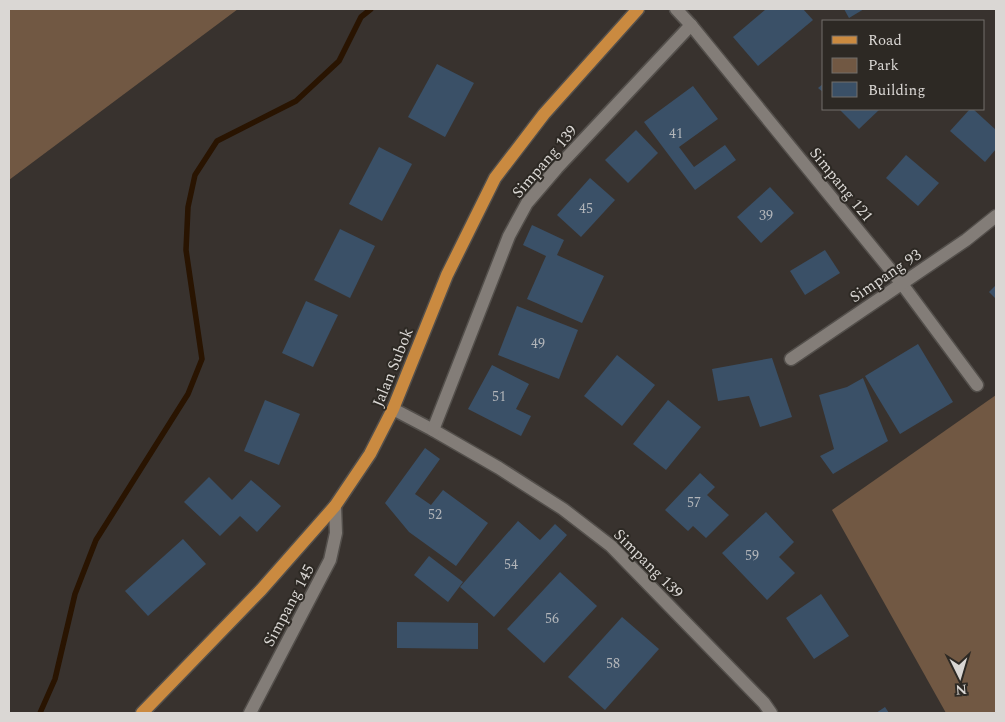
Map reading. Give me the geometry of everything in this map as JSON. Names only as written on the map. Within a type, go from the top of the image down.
[{"type":"main road","name":"Jalan Subok","points":[[142,713],[261,590],[335,506],[370,454],[393,409],[447,275],[495,178],[544,114],[638,9]]},
{"type":"street","name":"Simpang 121","points":[[676,9],[902,284],[977,385]]},
{"type":"street","name":"Simpang 139","points":[[433,430],[509,236],[527,203],[557,168],[691,25]]},
{"type":"street","name":"Simpang 93","points":[[791,360],[966,240],[996,216]]},
{"type":"street","name":"Simpang 139","points":[[393,409],[499,468],[563,509],[611,546],[764,703],[771,713]]},
{"type":"street","name":"Simpang 145","points":[[250,713],[330,560],[336,533],[335,506]]},
{"type":"green space","points":[[9,9],[238,9],[9,180]]},
{"type":"green space","points":[[996,395],[996,713],[946,713],[832,510]]},
{"type":"building","points":[[766,9],[803,9],[813,20],[758,66],[733,37]]},
{"type":"building","points":[[844,9],[864,9],[849,18]]},
{"type":"building","points":[[437,64],[474,83],[445,137],[408,117]]},
{"type":"building","points":[[693,86],[718,119],[679,147],[694,167],[725,145],[736,160],[695,190],[644,122]]},
{"type":"building","points":[[840,110],[879,110],[859,129]]},
{"type":"building","points":[[969,110],[974,110],[996,130],[996,149],[985,162],[950,131]]},
{"type":"building","points":[[636,130],[658,153],[628,183],[605,160]]},
{"type":"building","points":[[379,147],[412,164],[382,221],[349,204]]},
{"type":"building","points":[[906,155],[939,183],[918,206],[886,178]]},
{"type":"building","points":[[590,178],[615,200],[581,237],[557,215]]},
{"type":"building","points":[[770,187],[794,213],[761,243],[737,217]]},
{"type":"building","points":[[532,225],[564,240],[557,255],[604,276],[582,323],[527,299],[546,256],[523,245]]},
{"type":"building","points":[[340,229],[375,246],[350,298],[314,280]]},
{"type":"building","points":[[825,250],[840,273],[805,295],[790,271]]},
{"type":"building","points":[[996,285],[996,299],[989,292]]},
{"type":"building","points":[[306,301],[338,315],[313,367],[282,353]]},
{"type":"building","points":[[517,306],[578,330],[559,379],[498,355]]},
{"type":"building","points":[[918,344],[953,402],[900,434],[865,376]]},
{"type":"building","points":[[617,355],[655,385],[622,426],[584,396]]},
{"type":"building","points":[[772,358],[792,417],[760,427],[749,396],[718,401],[712,369]]},
{"type":"building","points":[[492,365],[529,384],[516,409],[531,416],[521,436],[468,409]]},
{"type":"building","points":[[863,378],[888,441],[833,474],[820,456],[834,449],[819,395],[847,387]]},
{"type":"building","points":[[265,400],[300,414],[279,465],[244,451]]},
{"type":"building","points":[[668,400],[701,427],[666,470],[633,444]]},
{"type":"building","points":[[425,448],[440,459],[415,494],[431,505],[443,490],[488,523],[456,566],[409,532],[385,503]]},
{"type":"building","points":[[700,473],[715,487],[707,495],[729,515],[706,538],[693,526],[688,531],[665,510]]},
{"type":"building","points":[[209,477],[232,500],[251,480],[281,506],[257,532],[240,516],[220,536],[184,502]]},
{"type":"building","points":[[766,512],[794,542],[779,557],[795,573],[767,600],[722,553]]},
{"type":"building","points":[[518,521],[540,540],[555,524],[567,535],[494,617],[460,587]]},
{"type":"building","points":[[183,539],[206,564],[148,616],[125,591]]},
{"type":"building","points":[[429,556],[463,582],[448,602],[414,575]]},
{"type":"building","points":[[560,572],[597,606],[544,663],[507,629]]},
{"type":"building","points":[[821,594],[849,636],[814,659],[786,618]]},
{"type":"building","points":[[622,617],[659,649],[605,710],[568,677]]},
{"type":"building","points":[[397,622],[478,623],[478,649],[397,648]]},
{"type":"building","points":[[885,707],[889,713],[876,713]]},
{"type":"waterway","points":[[40,713],[55,679],[75,594],[96,540],[188,394],[202,359],[186,250],[188,207],[195,175],[217,141],[296,101],[339,61],[361,17],[371,9]]}]
